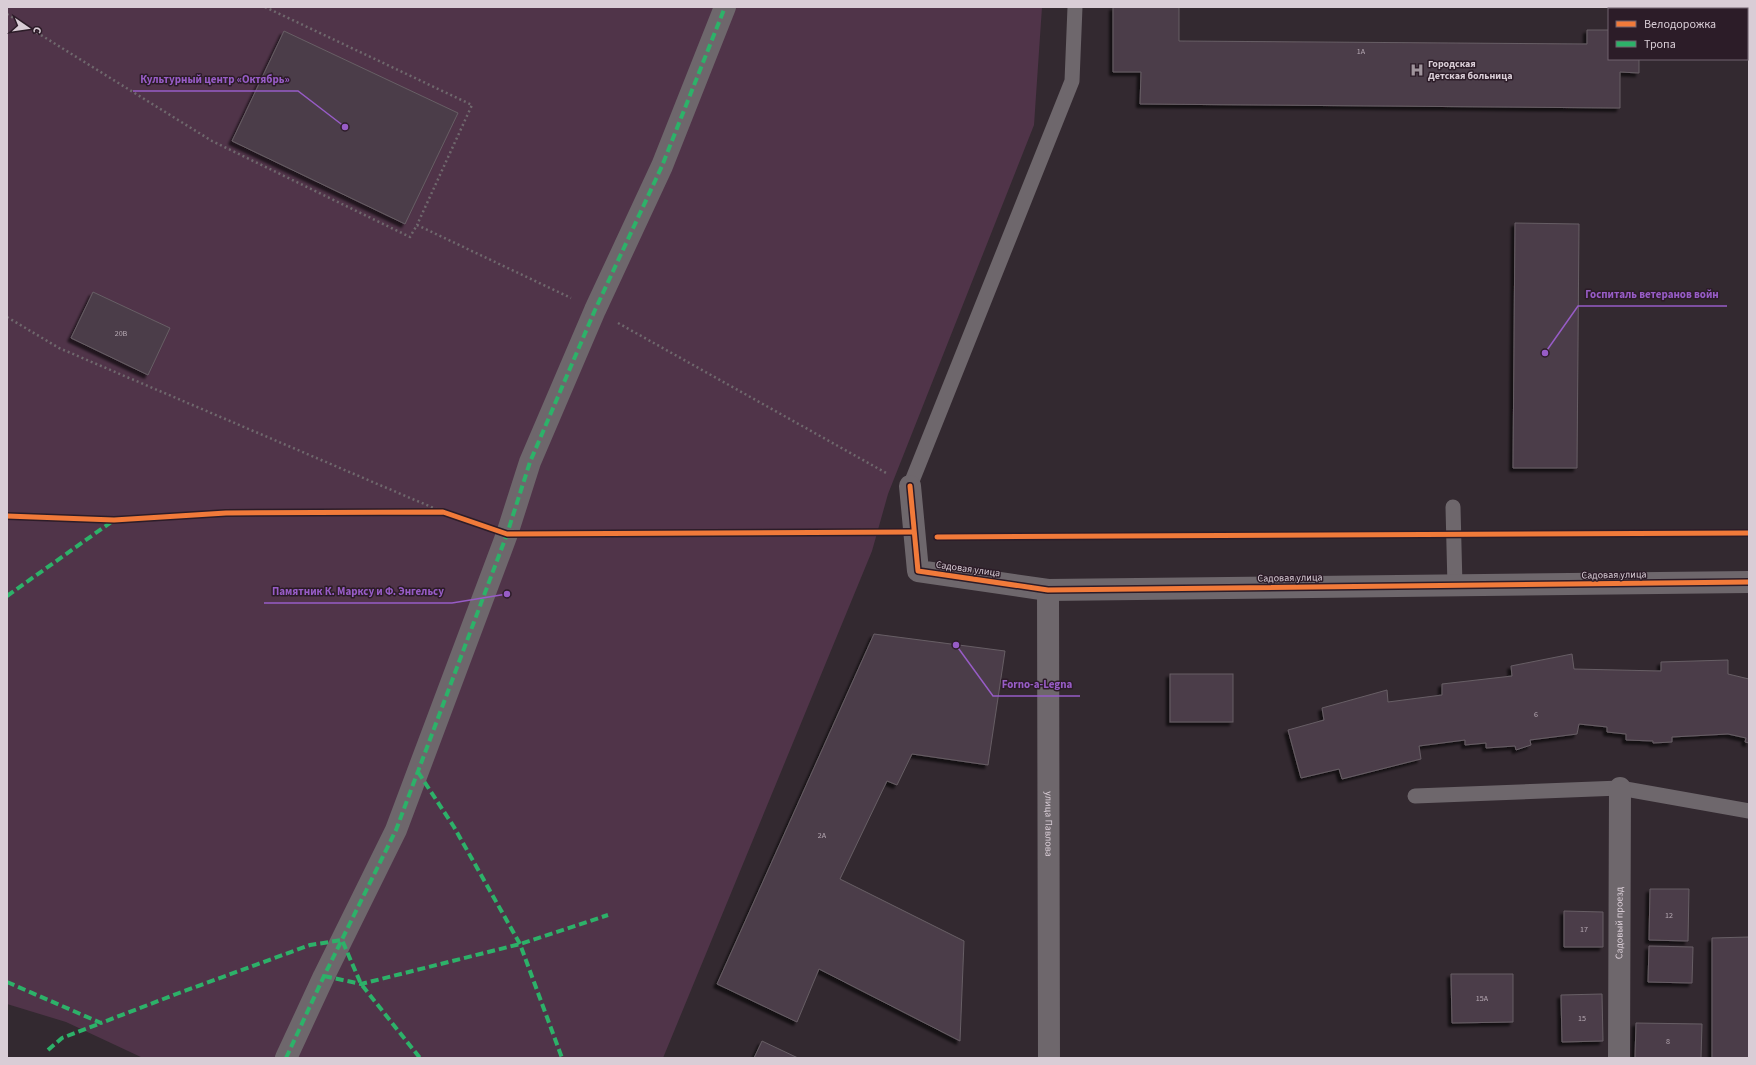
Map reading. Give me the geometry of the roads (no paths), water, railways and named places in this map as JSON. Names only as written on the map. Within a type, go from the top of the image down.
[{"type":"street","points":[[286,1058],[324,976],[396,830],[507,534],[530,462],[595,310],[662,166],[725,7]]},
{"type":"street","name":"Садовая улица","points":[[910,486],[913,532],[918,571],[1048,590],[1749,582]]},
{"type":"street","name":"улица Павлова","points":[[1048,590],[1049,1058]]},
{"type":"street","name":"Садовый проезд","points":[[1619,1058],[1620,788]]},
{"type":"lane","points":[[910,486],[1072,81],[1075,7]]},
{"type":"lane","points":[[1453,507],[1455,586]]},
{"type":"lane","points":[[1415,796],[1620,788],[1749,811]]},
{"type":"place","name":"Городская Детская больница","points":[[1417,70]]},
{"type":"place","name":"Культурный центр «Октябрь»","points":[[345,127]]},
{"type":"place","name":"Госпиталь ветеранов войн","points":[[1545,353]]},
{"type":"place","name":"Памятник К. Марксу и Ф. Энгельсу","points":[[507,594]]},
{"type":"place","name":"Forno-a-Legna","points":[[956,645]]}]
